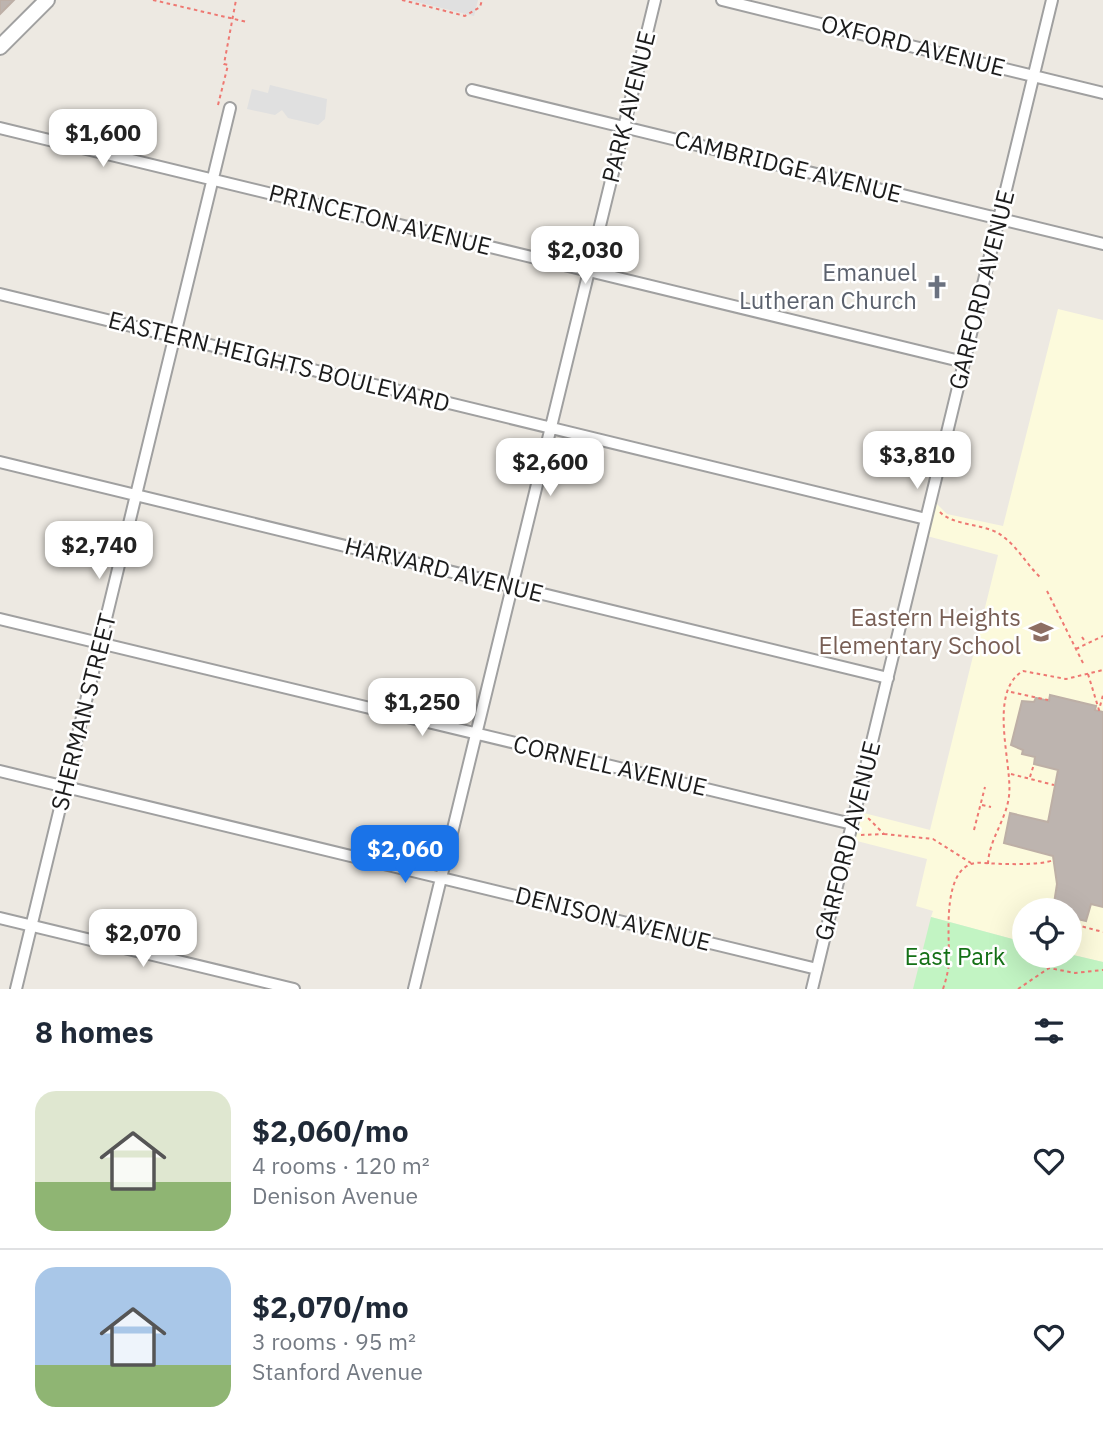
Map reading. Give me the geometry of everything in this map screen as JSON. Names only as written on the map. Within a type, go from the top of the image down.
[{"type":"street","name":"PARK AVENUE","points":[[414,989],[655,0]]},
{"type":"street","name":"OXFORD AVENUE","points":[[722,0],[1103,93]]},
{"type":"street","name":"GARFORD AVENUE","points":[[812,989],[1052,0]]},
{"type":"street","points":[[0,47],[44,1]]},
{"type":"street","name":"CAMBRIDGE AVENUE","points":[[472,90],[1103,244]]},
{"type":"street","name":"SHERMAN STREET","points":[[16,989],[230,108]]},
{"type":"street","name":"PRINCETON AVENUE","points":[[0,128],[964,362]]},
{"type":"street","name":"EASTERN HEIGHTS BOULEVARD","points":[[0,294],[926,519]]},
{"type":"street","name":"HARVARD AVENUE","points":[[0,462],[888,678]]},
{"type":"street","name":"CORNELL AVENUE","points":[[0,619],[852,824]]},
{"type":"street","name":"DENISON AVENUE","points":[[0,771],[817,969]]},
{"type":"street","points":[[0,918],[294,989]]},
{"type":"path","points":[[153,0],[247,22]]},
{"type":"path","points":[[218,105],[236,0]]},
{"type":"path","points":[[401,0],[465,16],[480,7],[482,0]]},
{"type":"path","points":[[940,512],[944,517],[983,526],[1001,535],[1019,550],[1040,578]]},
{"type":"path","points":[[1046,591],[1083,663]]},
{"type":"path","points":[[1076,649],[1103,636]]},
{"type":"path","points":[[1082,637],[1086,644]]},
{"type":"path","points":[[988,864],[992,843],[1006,811],[1010,774],[1002,726],[1010,691],[1017,675],[1023,671],[1055,679],[1089,675],[1103,670]]},
{"type":"path","points":[[1089,675],[1099,710],[1103,695]]},
{"type":"path","points":[[1010,691],[1048,700]]},
{"type":"path","points":[[1030,779],[1034,764]]},
{"type":"path","points":[[1010,774],[1054,785]]},
{"type":"path","points":[[974,830],[985,787]]},
{"type":"path","points":[[981,805],[991,807]]},
{"type":"path","points":[[866,816],[884,834]]},
{"type":"path","points":[[861,835],[884,834],[933,839],[972,864],[1015,862],[1039,865],[1052,860]]},
{"type":"path","points":[[943,989],[949,960],[948,906],[956,882],[972,864]]},
{"type":"path","points":[[1082,926],[1103,932]]},
{"type":"path","points":[[1018,989],[1049,968],[1075,972],[1103,970]]},
{"type":"shaded area","points":[[409,0],[478,0],[474,16]]},
{"type":"shaded area","points":[[270,85],[327,99],[325,119],[318,125],[288,118],[282,110],[275,115],[247,109],[252,89],[268,93]]},
{"type":"shaded area","name":"Eastern Heights Elementary School","points":[[1058,309],[1103,320],[1103,962],[1082,957],[1082,898],[1012,898],[1012,939],[931,917],[933,911],[916,906],[927,859],[853,840],[860,812],[930,830],[998,555],[927,536],[936,503],[947,514],[1003,526]]},
{"type":"green space","name":"East Park","points":[[931,917],[1012,939],[1012,968],[1082,968],[1082,957],[1103,962],[1103,989],[913,989]]},
{"type":"building","points":[[0,0],[14,0],[0,14]]},
{"type":"building","points":[[1050,695],[1096,706],[1095,710],[1103,712],[1103,907],[1091,904],[1086,921],[1082,920],[1082,898],[1055,898],[1057,884],[1053,856],[1004,843],[1010,813],[1048,822],[1058,770],[1034,764],[1035,757],[1022,754],[1023,750],[1011,745],[1022,701],[1034,702],[1036,698],[1049,701]]},
{"type":"place","name":"Emanuel Lutheran Church","points":[[937,287]]},
{"type":"place","name":"Eastern Heights Elementary School","points":[[1041,632]]}]
